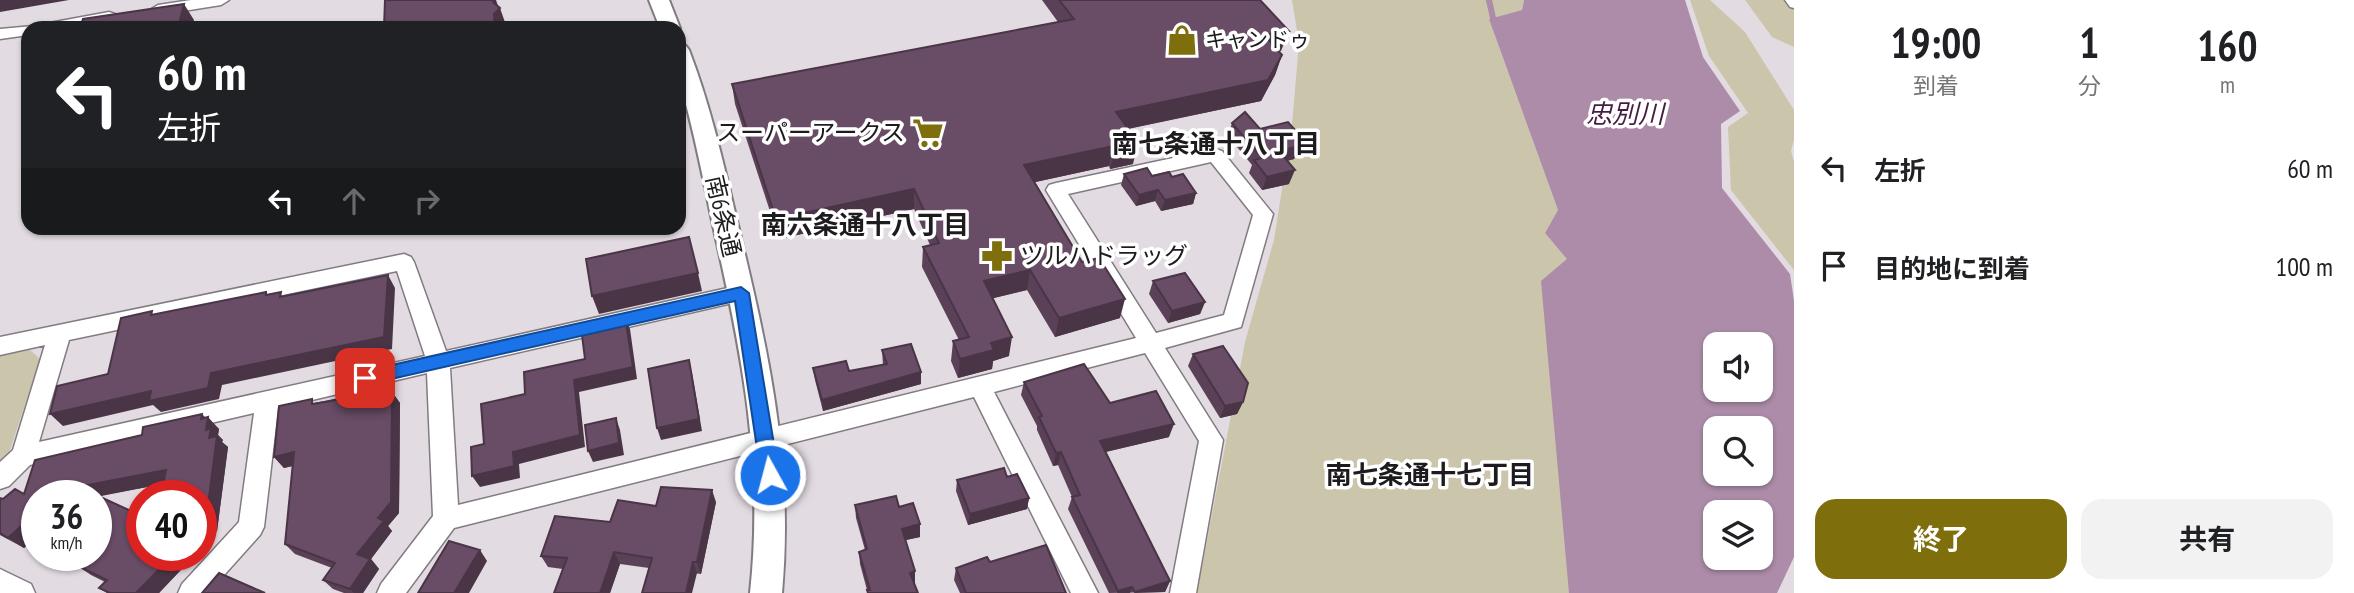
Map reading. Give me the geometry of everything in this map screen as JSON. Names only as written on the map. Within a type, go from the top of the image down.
[{"type":"street","points":[[85,21],[221,0]]},
{"type":"street","points":[[659,0],[667,21]]},
{"type":"street","points":[[0,34],[21,31]]},
{"type":"street","name":"南6条通","points":[[686,71],[697,104],[741,293],[765,438],[770,475],[772,551],[766,593]]},
{"type":"street","points":[[390,593],[446,519],[980,386],[1153,342],[1233,321],[1263,214],[1215,155],[1056,190],[1153,342],[1211,440],[1183,593]]},
{"type":"street","points":[[0,346],[404,262],[438,360],[446,519]]},
{"type":"street","points":[[23,456],[741,293]]},
{"type":"street","points":[[0,478],[23,456],[60,333]]},
{"type":"street","points":[[980,386],[1085,593]]},
{"type":"street","points":[[191,593],[251,527],[267,401]]},
{"type":"street","points":[[0,581],[22,593]]},
{"type":"shaded area","points":[[1292,0],[1524,0],[1522,10],[1489,19],[1558,210],[1545,233],[1568,259],[1569,593],[1197,593],[1245,342],[1274,240],[1292,125],[1299,43]]},
{"type":"shaded area","points":[[1690,0],[1710,0],[1745,32],[1794,110],[1794,140],[1791,151],[1794,162],[1794,270],[1731,190],[1728,127],[1748,113],[1709,56]]},
{"type":"shaded area","points":[[1745,0],[1794,0],[1794,47],[1772,37]]},
{"type":"shaded area","points":[[30,350],[40,359],[9,453],[0,461],[0,356]]},
{"type":"water","name":"忠別川","points":[[1524,0],[1685,0],[1703,57],[1740,111],[1721,124],[1722,188],[1790,274],[1794,301],[1794,557],[1777,593],[1569,593],[1541,281],[1567,259],[1545,233],[1558,210],[1489,19],[1522,10]]},
{"type":"building","points":[[385,0],[493,0],[500,8],[494,14],[494,21],[384,21]]},
{"type":"building","points":[[1059,0],[1260,0],[1289,31],[1264,35],[1282,55],[1268,80],[1116,112],[1138,143],[1024,165],[1082,262],[1099,258],[1125,299],[1059,318],[1030,270],[984,281],[1012,337],[991,343],[994,350],[960,359],[953,341],[969,337],[923,247],[939,243],[914,189],[776,219],[732,84],[1074,19]]},
{"type":"building","points":[[184,4],[180,21],[82,21]]},
{"type":"building","points":[[1245,112],[1260,129],[1288,122],[1303,139],[1295,141],[1299,146],[1279,151],[1295,170],[1267,177],[1254,160],[1262,158],[1232,123]]},
{"type":"building","points":[[1147,168],[1152,176],[1169,172],[1172,177],[1183,174],[1196,193],[1165,200],[1158,190],[1139,195],[1124,174]]},
{"type":"building","points":[[689,237],[698,273],[592,296],[586,259]]},
{"type":"building","points":[[1185,273],[1205,302],[1172,311],[1153,281]]},
{"type":"building","points":[[388,275],[384,337],[211,373],[208,388],[149,401],[151,391],[50,414],[57,386],[108,374],[121,318],[152,311],[151,315],[266,292],[266,295],[281,292],[280,297]]},
{"type":"building","points":[[625,317],[633,367],[574,380],[580,435],[513,452],[514,466],[472,476],[471,447],[484,444],[481,404],[525,394],[524,372],[585,359],[582,335],[599,332],[597,323]]},
{"type":"building","points":[[911,344],[921,372],[822,400],[813,368],[846,361],[849,371],[887,364],[882,350]]},
{"type":"building","points":[[1223,346],[1248,383],[1243,402],[1225,406],[1193,354]]},
{"type":"building","points":[[689,360],[699,419],[657,428],[648,369]]},
{"type":"building","points":[[1084,364],[1110,403],[1156,391],[1174,424],[1100,441],[1170,581],[1135,592],[1132,587],[1118,591],[1072,497],[1080,495],[1061,452],[1056,453],[1039,417],[1042,416],[1024,382]]},
{"type":"building","points":[[380,389],[380,395],[392,392],[391,502],[378,518],[384,521],[357,554],[370,559],[350,589],[323,580],[335,563],[285,544],[294,452],[274,457],[279,406],[312,399],[312,404],[331,401]]},
{"type":"building","points":[[202,414],[201,419],[208,417],[206,430],[211,428],[209,438],[217,436],[211,480],[164,480],[166,470],[112,480],[29,480],[35,460],[142,435],[143,427]]},
{"type":"building","points":[[616,418],[619,443],[588,451],[585,425]]},
{"type":"building","points":[[1004,468],[1007,477],[1017,474],[1029,498],[970,514],[957,480]]},
{"type":"building","points":[[661,487],[712,490],[697,562],[693,562],[686,593],[642,593],[652,558],[614,552],[600,593],[554,593],[567,558],[541,556],[555,516],[610,522],[618,500],[656,506]]},
{"type":"building","points":[[15,489],[21,492],[21,526],[8,538],[0,533],[0,498],[3,499]]},
{"type":"building","points":[[896,496],[899,507],[913,503],[920,524],[902,529],[915,571],[910,573],[918,593],[868,593],[867,590],[870,590],[859,552],[867,549],[855,505]]},
{"type":"building","points":[[112,502],[126,509],[126,571],[157,571],[136,593],[110,593],[99,588],[107,580],[88,571],[112,571]]},
{"type":"building","points":[[449,541],[480,550],[454,593],[418,593]]},
{"type":"building","points":[[1046,545],[1066,593],[966,593],[956,568],[987,557],[990,562]]},
{"type":"building","points":[[219,573],[265,593],[202,593]]},
{"type":"waterway","points":[[1489,0],[1495,27]]},
{"type":"place","name":"キャンドゥ","points":[[1182,40]]},
{"type":"place","name":"スーパーアークス","points":[[928,133]]},
{"type":"place","name":"ツルハドラッグ","points":[[997,256]]},
{"type":"district","name":"南七条通十八丁目","points":[[1216,144]]},
{"type":"district","name":"南六条通十八丁目","points":[[865,225]]},
{"type":"district","name":"南七条通十七丁目","points":[[1430,475]]},
{"type":"route","points":[[365,378],[741,293],[758,384],[770,475]]}]
